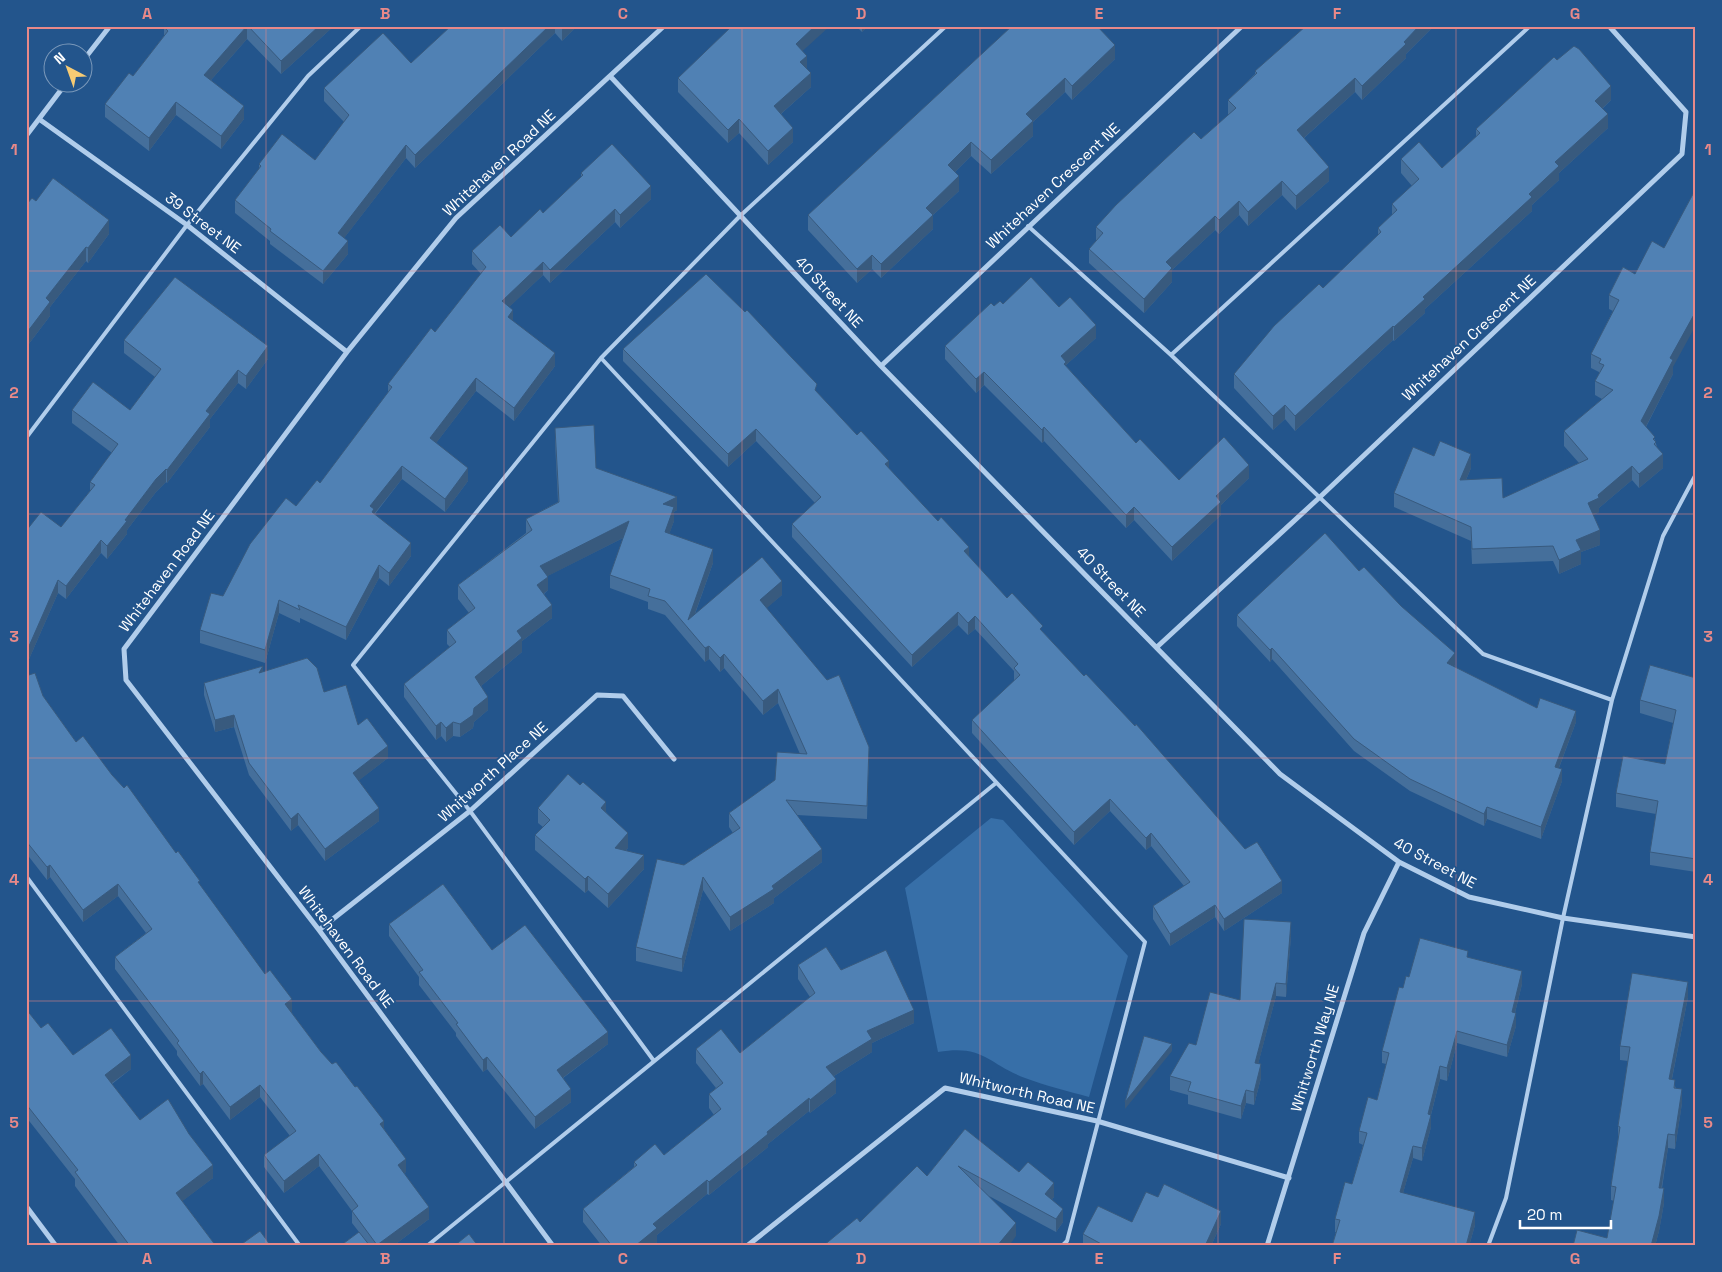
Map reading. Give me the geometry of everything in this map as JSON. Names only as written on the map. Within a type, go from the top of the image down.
[{"type":"street","points":[[92,49],[110,26]]},
{"type":"street","name":"Whitehaven Road NE","points":[[553,1246],[319,930],[126,680],[124,649],[347,352],[456,218],[664,26]]},
{"type":"street","name":"Whitehaven Crescent NE","points":[[881,366],[1242,26]]},
{"type":"street","name":"Whitehaven Crescent NE","points":[[1157,647],[1320,497],[1682,154],[1686,112],[1609,26]]},
{"type":"street","name":"40 Street NE","points":[[610,76],[881,366],[1280,774],[1400,862],[1469,897],[1563,918],[1696,937]]},
{"type":"street","points":[[26,136],[59,92]]},
{"type":"street","name":"39 Street NE","points":[[39,119],[187,225],[347,352]]},
{"type":"street","name":"Whitworth Place NE","points":[[319,930],[470,811],[597,695],[623,696],[674,760]]},
{"type":"street","name":"Whitworth Way NE","points":[[1267,1246],[1364,933],[1400,862]]},
{"type":"street","name":"Whitworth Road NE","points":[[747,1246],[945,1088],[1097,1121],[1288,1178]]},
{"type":"street","points":[[26,1206],[56,1246]]},
{"type":"lane","points":[[26,438],[187,225],[308,76],[361,26]]},
{"type":"lane","points":[[654,1061],[470,811],[353,665],[601,358],[740,216],[946,26]]},
{"type":"lane","points":[[1171,355],[1530,26]]},
{"type":"lane","points":[[1028,226],[1171,355],[1483,654],[1612,700]]},
{"type":"lane","points":[[601,358],[1145,942],[1067,1241],[1062,1246]]},
{"type":"lane","points":[[1488,1246],[1506,1198],[1563,918],[1612,700],[1663,536],[1696,474]]},
{"type":"lane","points":[[427,1246],[996,783]]},
{"type":"lane","points":[[26,876],[300,1246]]},
{"type":"shaded area","points":[[991,818],[1003,820],[1128,956],[1089,1097],[1025,1078],[976,1053],[953,1050],[938,1052],[905,888]]},
{"type":"building","points":[[164,26],[247,26],[204,75],[244,106],[221,136],[176,102],[149,138],[105,104],[129,73],[133,76],[168,31]]},
{"type":"building","points":[[248,26],[319,26],[281,61]]},
{"type":"building","points":[[451,26],[549,26],[415,155],[406,145],[338,233],[348,241],[323,271],[270,231],[271,229],[235,200],[282,134],[315,160],[349,115],[324,88],[383,33],[411,63]]},
{"type":"building","points":[[732,26],[815,26],[796,44],[807,56],[800,62],[811,73],[774,106],[793,128],[768,151],[739,119],[728,130],[678,78]]},
{"type":"building","points":[[1012,26],[1097,26],[1115,45],[1072,86],[1065,78],[1026,114],[1033,121],[991,160],[971,142],[948,165],[959,176],[926,208],[933,215],[881,264],[872,255],[857,269],[808,215]]},
{"type":"building","points":[[1306,26],[1419,26],[1404,42],[1406,44],[1362,86],[1355,78],[1297,130],[1329,167],[1296,196],[1282,181],[1248,212],[1239,201],[1219,220],[1215,216],[1166,262],[1172,268],[1144,299],[1089,249],[1103,233],[1096,227],[1116,205],[1194,132],[1201,139],[1236,108],[1228,100],[1257,73],[1255,71]]},
{"type":"building","points":[[1574,46],[1579,49],[1611,86],[1595,101],[1608,114],[1555,162],[1559,166],[1529,194],[1532,197],[1423,297],[1425,299],[1394,327],[1295,416],[1285,405],[1273,416],[1234,374],[1274,326],[1319,284],[1323,288],[1381,232],[1378,228],[1397,210],[1392,204],[1419,179],[1401,159],[1419,142],[1442,168],[1480,133],[1476,129],[1554,57],[1557,60]]},
{"type":"building","points":[[612,144],[651,186],[620,215],[615,209],[550,270],[543,262],[502,301],[513,310],[508,317],[555,353],[514,408],[476,378],[430,438],[468,468],[445,499],[402,466],[370,506],[374,509],[372,512],[411,543],[389,573],[379,565],[346,627],[298,605],[300,610],[279,600],[265,650],[200,630],[211,593],[223,596],[250,544],[286,498],[296,506],[317,480],[320,483],[392,387],[388,384],[431,328],[435,332],[486,267],[472,251],[500,225],[511,237],[540,209],[543,213]]},
{"type":"building","points":[[53,178],[109,220],[46,298],[50,302],[28,331],[26,329],[26,205],[32,198],[36,201]]},
{"type":"building","points":[[1693,194],[1696,196],[1696,311],[1670,358],[1673,360],[1641,421],[1655,437],[1653,439],[1656,442],[1654,444],[1663,454],[1639,474],[1632,466],[1598,495],[1599,498],[1588,503],[1600,530],[1576,540],[1581,550],[1559,560],[1553,546],[1472,549],[1471,527],[1394,493],[1413,447],[1434,456],[1440,441],[1471,454],[1460,480],[1502,478],[1503,498],[1588,459],[1564,431],[1613,390],[1595,381],[1604,365],[1599,363],[1601,359],[1591,354],[1619,300],[1609,295],[1623,267],[1635,274],[1652,241],[1664,248]]},
{"type":"building","points":[[706,274],[745,312],[747,310],[817,384],[815,390],[857,435],[861,431],[889,461],[885,464],[938,521],[941,517],[969,547],[964,551],[1007,598],[1012,593],[1043,626],[1040,629],[1084,676],[1086,674],[1135,726],[1136,724],[1245,849],[1257,842],[1282,881],[1224,919],[1215,905],[1170,934],[1153,906],[1190,882],[1151,833],[1146,838],[1110,799],[1074,832],[972,720],[1020,675],[1014,668],[1018,664],[975,616],[968,623],[958,612],[912,655],[792,524],[821,497],[756,429],[728,454],[623,349]]},
{"type":"building","points":[[175,277],[268,346],[246,376],[238,370],[206,411],[210,414],[167,470],[156,479],[107,546],[101,540],[66,586],[58,580],[26,653],[26,531],[41,512],[61,527],[95,485],[90,482],[118,444],[72,410],[93,382],[130,410],[161,369],[124,340]]},
{"type":"building","points":[[1031,277],[1059,307],[1070,297],[1096,325],[1061,356],[1066,362],[1064,364],[1136,443],[1140,439],[1179,480],[1224,437],[1249,465],[1216,496],[1221,502],[1172,547],[1134,507],[1126,515],[1044,427],[1042,430],[984,372],[976,379],[945,346],[991,303],[994,306],[1000,301],[1003,304]]},
{"type":"building","points":[[594,425],[596,468],[677,497],[663,504],[674,507],[665,532],[713,549],[688,620],[762,557],[782,581],[760,600],[827,680],[839,675],[869,747],[867,806],[786,800],[822,849],[772,886],[774,889],[730,917],[703,877],[682,959],[636,947],[657,859],[684,865],[740,828],[729,813],[775,780],[777,752],[807,754],[778,689],[763,701],[724,654],[720,658],[709,646],[705,648],[665,601],[648,596],[650,589],[610,575],[629,521],[540,566],[548,577],[537,585],[552,605],[517,631],[522,638],[475,677],[488,697],[474,708],[473,715],[460,724],[453,722],[446,728],[441,722],[436,726],[404,684],[456,642],[447,630],[475,608],[458,585],[532,530],[526,519],[559,502],[555,428]]},
{"type":"building","points":[[1325,533],[1359,571],[1364,567],[1401,606],[1455,653],[1447,663],[1537,708],[1540,698],[1576,711],[1555,767],[1562,769],[1541,827],[1487,807],[1484,814],[1410,779],[1354,739],[1272,648],[1270,650],[1237,615]]},
{"type":"building","points":[[307,658],[317,668],[324,692],[346,685],[358,725],[367,718],[388,746],[353,773],[379,808],[325,849],[298,813],[291,819],[249,763],[234,715],[215,720],[204,683],[263,666],[259,673]]},
{"type":"building","points":[[1650,665],[1696,678],[1696,859],[1650,852],[1658,801],[1616,793],[1623,756],[1665,764],[1676,710],[1640,700]]},
{"type":"building","points":[[35,673],[43,696],[76,742],[83,736],[112,775],[124,788],[127,785],[176,853],[178,851],[200,881],[198,882],[265,974],[270,970],[292,999],[285,1004],[321,1052],[332,1064],[336,1062],[384,1121],[380,1124],[406,1159],[398,1165],[429,1207],[377,1245],[352,1211],[358,1206],[319,1154],[284,1181],[264,1155],[296,1131],[260,1085],[230,1107],[203,1071],[200,1074],[177,1043],[179,1041],[115,957],[152,929],[118,884],[83,910],[50,865],[47,867],[26,841],[26,676]]},
{"type":"building","points":[[568,774],[580,785],[583,782],[606,802],[601,808],[628,833],[615,848],[644,855],[608,894],[588,876],[585,879],[535,835],[550,820],[538,808]]},
{"type":"building","points":[[443,884],[492,950],[525,925],[608,1032],[557,1070],[571,1089],[535,1117],[487,1057],[483,1060],[456,1024],[458,1023],[419,972],[423,970],[389,924]]},
{"type":"building","points":[[1244,919],[1291,922],[1286,984],[1276,983],[1255,1063],[1261,1064],[1254,1092],[1246,1090],[1241,1106],[1188,1091],[1191,1082],[1170,1076],[1189,1043],[1196,1045],[1210,992],[1240,1000]]},
{"type":"building","points":[[1420,938],[1468,951],[1467,957],[1522,971],[1512,1012],[1516,1013],[1507,1045],[1457,1031],[1447,1068],[1440,1066],[1428,1114],[1431,1115],[1422,1148],[1413,1146],[1400,1192],[1475,1212],[1466,1246],[1332,1246],[1340,1220],[1335,1219],[1345,1182],[1352,1184],[1367,1133],[1359,1131],[1368,1097],[1377,1100],[1389,1053],[1382,1051],[1399,987],[1403,988],[1406,976],[1409,977]]},
{"type":"building","points":[[826,947],[841,970],[886,950],[914,1010],[867,1031],[872,1039],[826,1067],[836,1079],[810,1100],[809,1098],[709,1182],[707,1180],[653,1224],[657,1228],[635,1246],[612,1246],[583,1209],[637,1165],[634,1162],[655,1144],[664,1155],[721,1109],[709,1094],[723,1083],[696,1049],[721,1029],[740,1053],[815,993],[798,965]]},
{"type":"building","points":[[1632,973],[1688,982],[1669,1079],[1675,1080],[1674,1088],[1682,1089],[1675,1135],[1668,1134],[1659,1188],[1664,1188],[1659,1216],[1651,1246],[1573,1246],[1577,1230],[1607,1238],[1616,1187],[1611,1186],[1630,1047],[1620,1046]]},
{"type":"building","points":[[26,1009],[41,1028],[48,1023],[73,1055],[111,1028],[131,1055],[105,1075],[140,1120],[168,1099],[189,1134],[213,1165],[176,1193],[216,1246],[130,1246],[75,1172],[78,1170],[26,1104]]},
{"type":"building","points":[[1144,1036],[1172,1044],[1125,1102]]},
{"type":"building","points":[[965,1129],[1019,1172],[1028,1162],[1054,1183],[1045,1194],[1063,1209],[1056,1219],[958,1166],[1016,1223],[997,1246],[823,1246],[857,1218],[860,1222],[917,1166],[927,1176]]},
{"type":"building","points":[[1164,1184],[1221,1211],[1205,1246],[1105,1246],[1083,1234],[1098,1206],[1132,1222],[1146,1192],[1158,1197]]},
{"type":"building","points":[[260,1231],[271,1246],[239,1246]]},
{"type":"building","points":[[359,1232],[370,1246],[340,1246]]},
{"type":"building","points":[[469,1234],[478,1246],[454,1246]]}]
